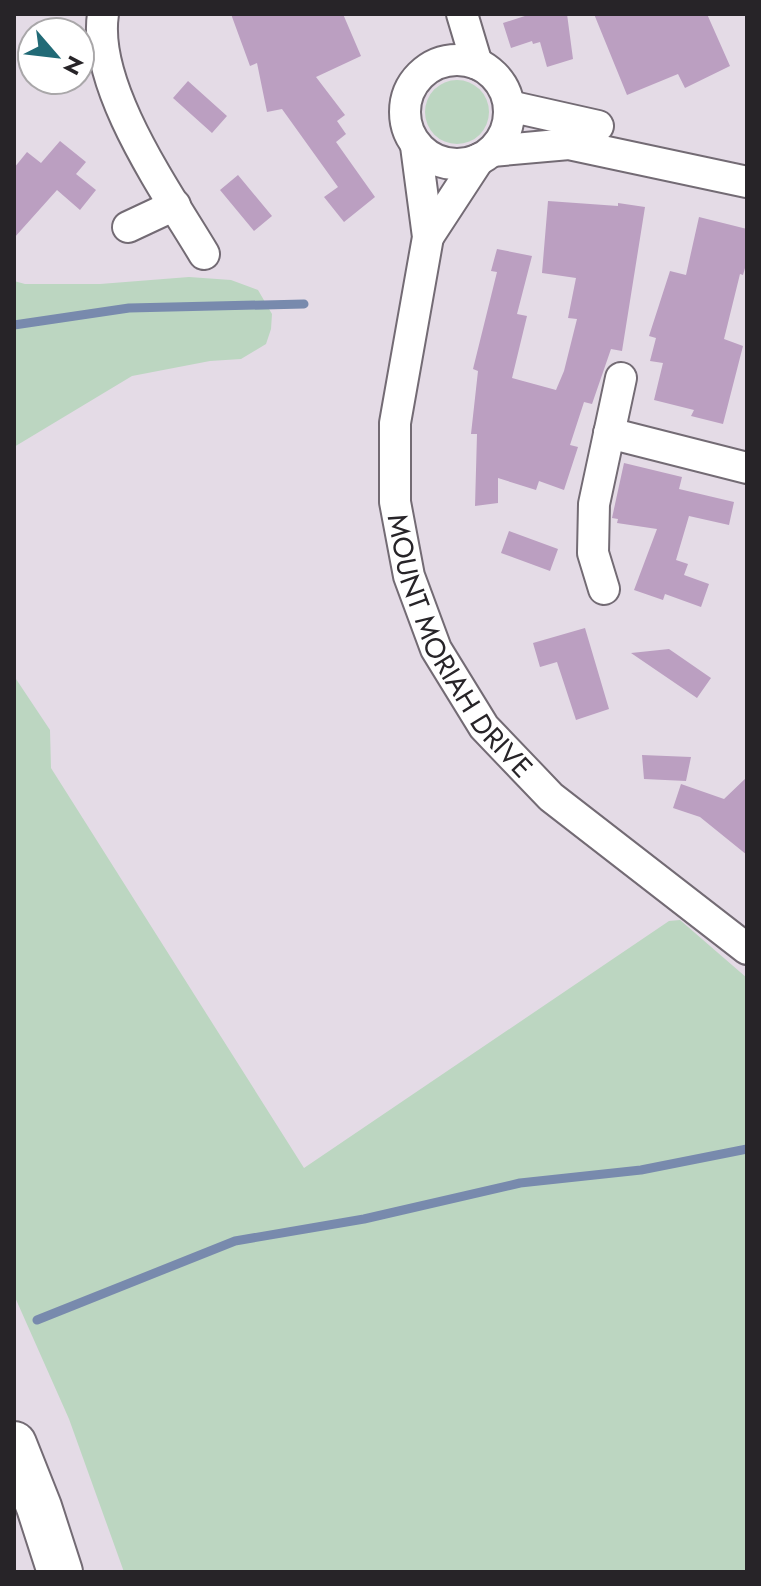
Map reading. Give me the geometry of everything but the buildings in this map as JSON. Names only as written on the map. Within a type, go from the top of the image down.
[{"type":"main road","points":[[14,1444],[60,1572]]},
{"type":"street","points":[[103,14],[104,62],[115,97],[204,254]]},
{"type":"street","points":[[460,14],[462,62],[495,76],[509,106],[598,126],[569,144]]},
{"type":"street","name":"MOUNT MORIAH DRIVE","points":[[462,62],[430,66],[416,78],[407,94],[404,112],[407,130],[416,146],[428,237],[395,423],[395,502],[409,576],[436,649],[484,727],[551,797],[747,949]]},
{"type":"street","name":"MOUNT MORIAH DRIVE","points":[[428,237],[507,127],[509,106]]},
{"type":"street","points":[[416,146],[430,158],[447,164],[463,164],[486,155],[569,144],[747,182]]},
{"type":"street","points":[[128,227],[175,205]]},
{"type":"street","points":[[604,589],[593,553],[592,530],[599,473],[621,378]]},
{"type":"street","points":[[609,433],[747,468]]},
{"type":"green space","points":[[457,80],[475,86],[483,94],[489,112],[483,130],[475,138],[457,144],[439,138],[431,130],[425,112],[431,94],[439,86]]},
{"type":"green space","points":[[189,277],[231,280],[258,290],[272,314],[266,344],[241,359],[210,361],[132,376],[14,447],[14,281],[25,284],[100,284]]},
{"type":"green space","points":[[14,676],[50,730],[51,768],[304,1168],[669,921],[680,920],[747,978],[747,1572],[124,1572],[69,1419],[14,1295]]},
{"type":"waterway","points":[[14,325],[129,308],[304,304]]},
{"type":"waterway","points":[[37,1320],[235,1241],[364,1219],[520,1183],[641,1170],[747,1149]]}]
